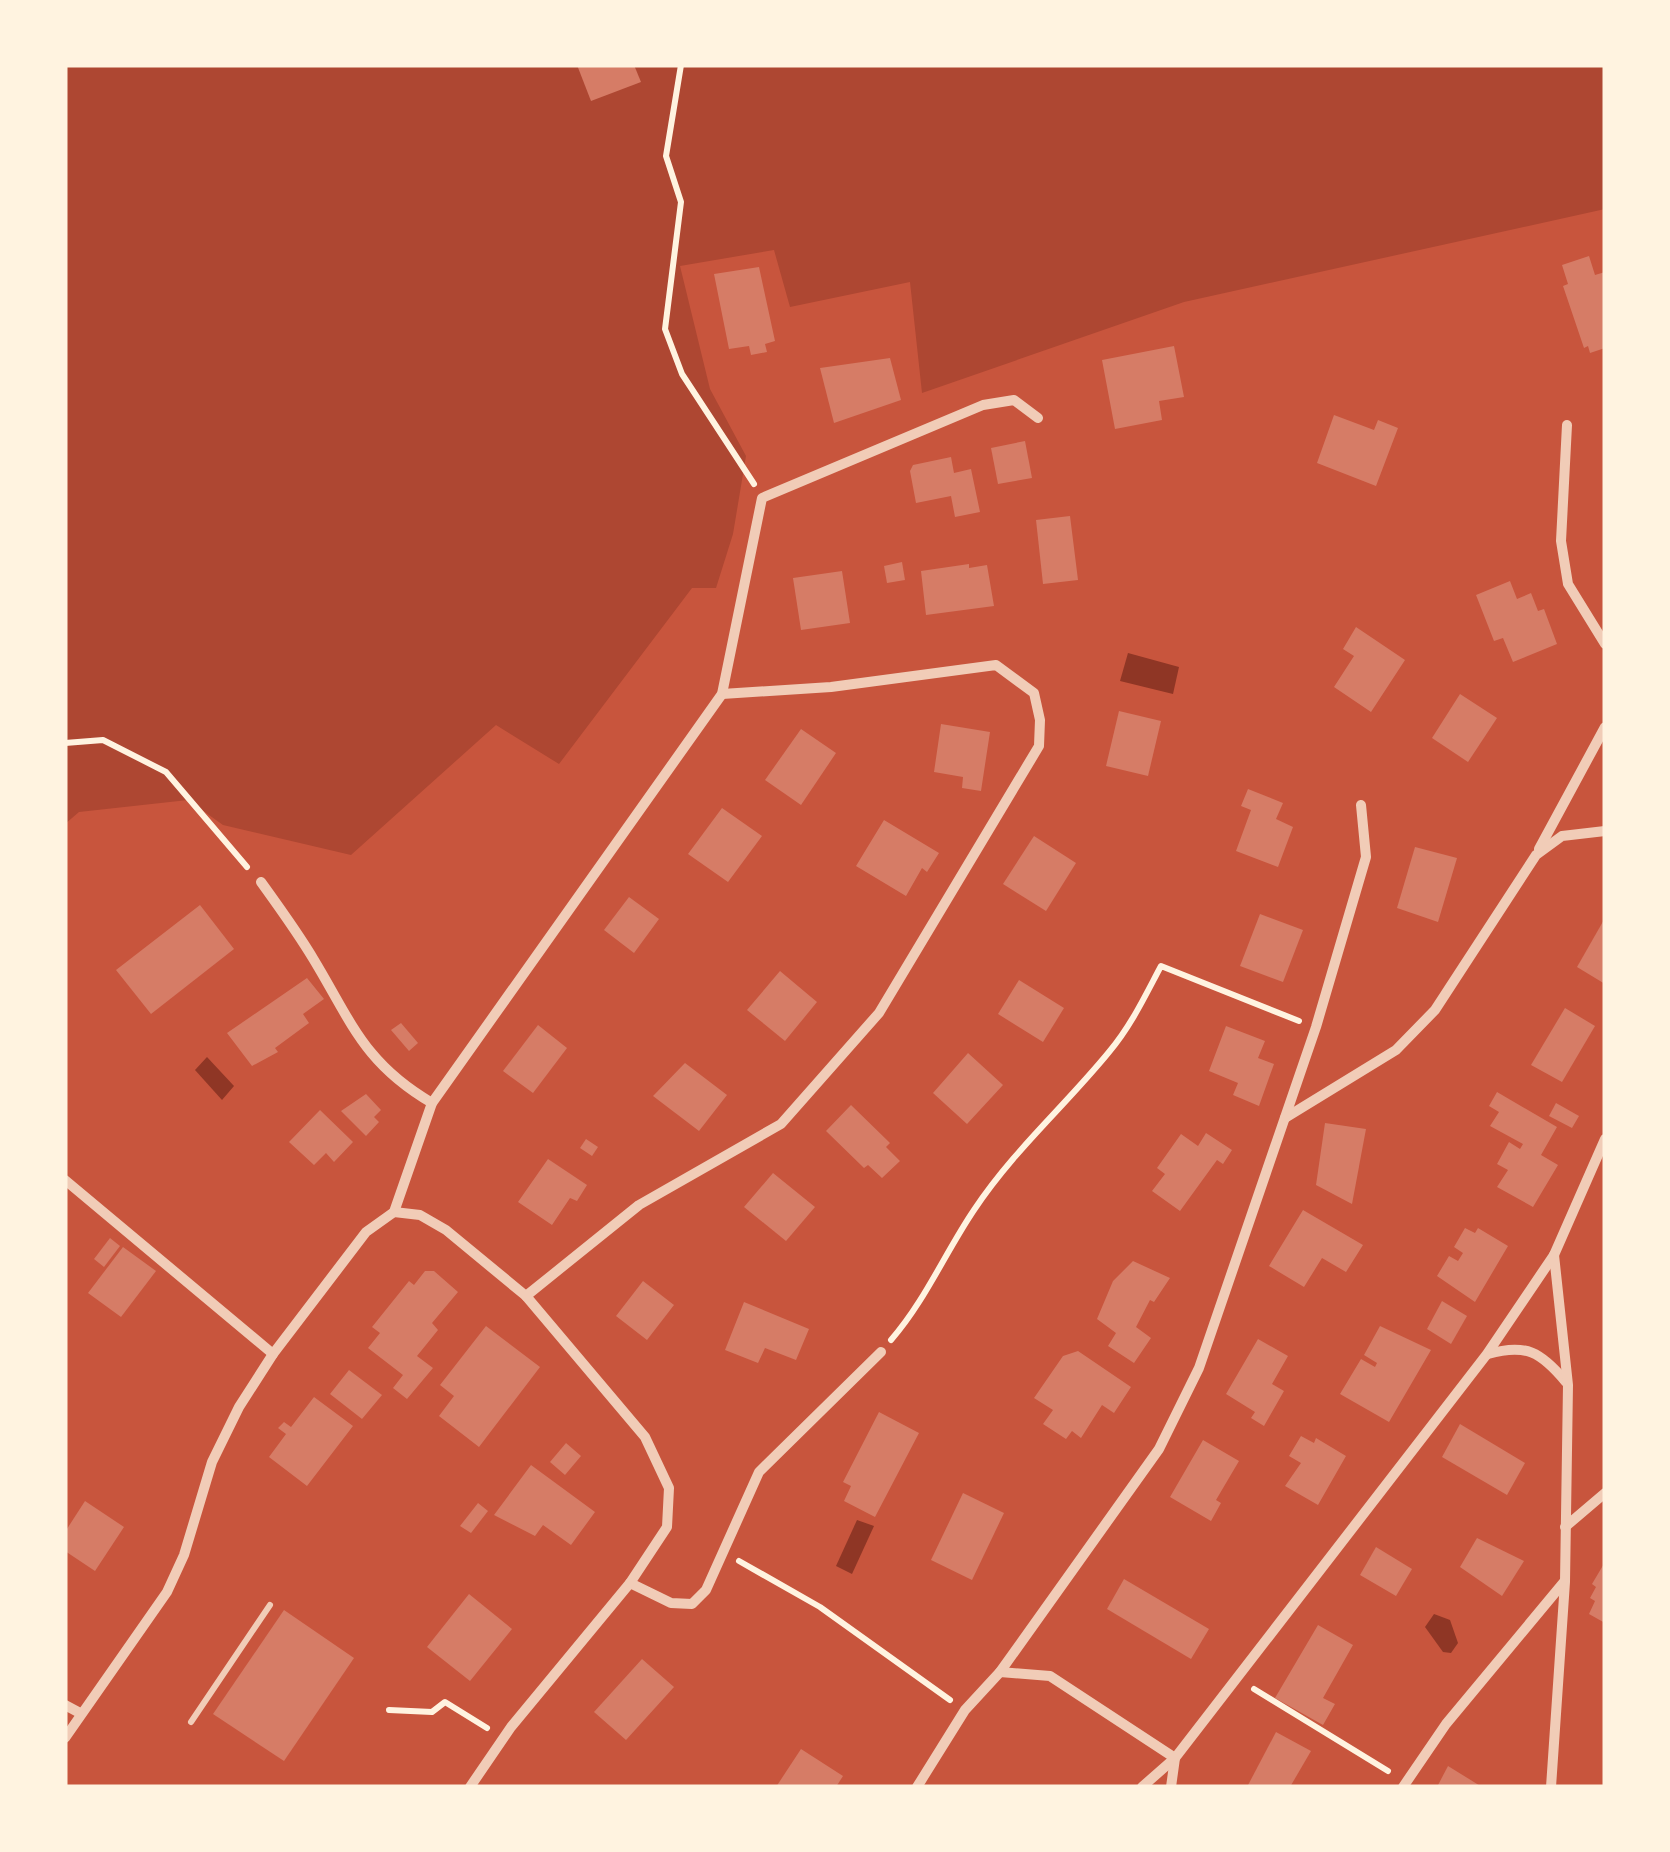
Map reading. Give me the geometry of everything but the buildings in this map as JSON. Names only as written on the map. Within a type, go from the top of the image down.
[{"type":"street","points":[[65,1738],[168,1592],[184,1555],[212,1462],[273,1354],[366,1232],[394,1212],[432,1103],[722,694],[736,610],[762,498],[983,405],[1014,400],[1038,418]]},
{"type":"street","points":[[1567,425],[1561,541],[1568,584],[1605,644]]},
{"type":"street","points":[[526,1296],[639,1205],[780,1124],[879,1012],[1038,746],[1040,720],[1034,694],[996,665],[831,688],[722,694]]},
{"type":"street","points":[[1285,1118],[1396,1050],[1434,1010],[1536,855],[1605,727]]},
{"type":"street","points":[[917,1787],[965,1710],[1000,1672],[1159,1449],[1198,1368],[1316,1027],[1366,857],[1360,805]]},
{"type":"street","points":[[1536,855],[1562,836],[1605,831]]},
{"type":"street","points":[[261,882],[314,960],[350,1028],[402,1086],[432,1103]]},
{"type":"street","points":[[1142,1787],[1175,1758],[1487,1354],[1554,1254],[1605,1138]]},
{"type":"street","points":[[65,1180],[273,1354]]},
{"type":"street","points":[[394,1212],[420,1216],[446,1230],[526,1296],[645,1437],[669,1488],[667,1527],[630,1582],[511,1727],[470,1787]]},
{"type":"street","points":[[1551,1787],[1565,1582],[1568,1385],[1554,1254]]},
{"type":"street","points":[[1487,1354],[1516,1346],[1533,1349],[1568,1385]]},
{"type":"street","points":[[630,1582],[671,1603],[692,1604],[706,1590],[759,1472],[881,1352]]},
{"type":"street","points":[[1565,1527],[1605,1494]]},
{"type":"street","points":[[1405,1785],[1446,1724],[1565,1582]]},
{"type":"street","points":[[1000,1672],[1050,1676],[1175,1758]]},
{"type":"street","points":[[65,1704],[80,1714]]},
{"type":"street","points":[[1170,1787],[1175,1758]]},
{"type":"lane","points":[[191,1722],[270,1605]]},
{"type":"path","points":[[681,65],[666,156],[682,202],[665,329],[682,374],[742,460],[762,498]]},
{"type":"path","points":[[65,743],[103,740],[166,772],[261,882]]},
{"type":"path","points":[[881,1352],[911,1318],[974,1210],[1040,1125],[1109,1052],[1135,1016],[1161,966],[1316,1027]]},
{"type":"path","points":[[721,1551],[820,1607],[965,1710]]},
{"type":"path","points":[[1237,1678],[1405,1785]]},
{"type":"path","points":[[389,1710],[432,1712],[444,1702],[482,1726]]},
{"type":"shaded area","points":[[65,65],[1605,65],[1605,209],[1184,302],[922,393],[910,282],[790,307],[774,250],[680,266],[710,389],[746,456],[733,534],[716,588],[692,588],[559,764],[496,725],[351,855],[223,825],[188,800],[79,812],[65,824]]},
{"type":"shaded area","points":[[1128,653],[1179,667],[1173,694],[1120,681]]},
{"type":"shaded area","points":[[207,1057],[234,1086],[222,1100],[195,1070]]},
{"type":"shaded area","points":[[857,1520],[874,1526],[852,1574],[836,1566]]},
{"type":"shaded area","points":[[1434,1614],[1450,1620],[1458,1643],[1451,1653],[1443,1652],[1425,1627]]}]
